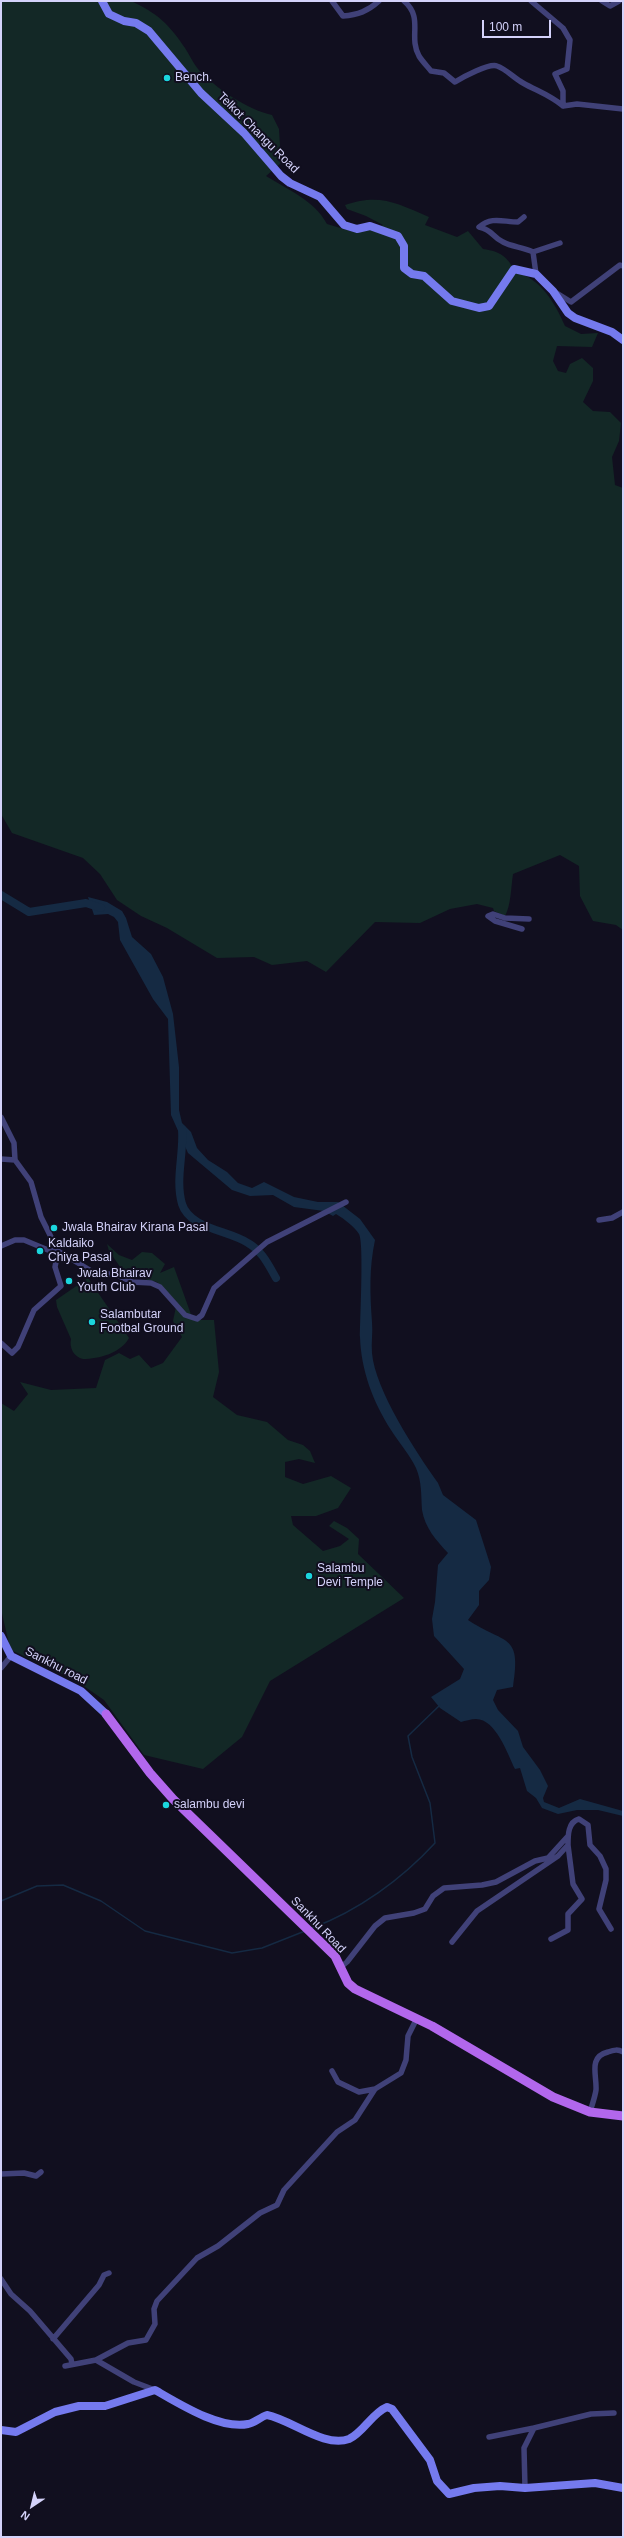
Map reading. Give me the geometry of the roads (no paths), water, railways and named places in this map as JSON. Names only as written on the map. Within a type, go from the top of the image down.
[{"type":"main road","name":"Sankhu Road","points":[[106,1714],[150,1773],[207,1833],[335,1956],[350,1986],[417,2018],[553,2096],[590,2112],[623,2116]]},
{"type":"street","name":"Telkot Changu Road","points":[[102,1],[109,14],[124,21],[136,23],[149,31],[201,93],[244,133],[281,176],[290,183],[320,197],[344,225],[357,229],[370,226],[398,236],[404,246],[404,268],[412,274],[424,276],[452,301],[479,308],[489,306],[514,269],[536,274]]},
{"type":"street","points":[[332,1],[343,16],[356,15],[369,10],[379,1]]},
{"type":"street","points":[[404,1],[412,8],[416,17],[414,31],[418,55],[431,71],[444,73],[455,82],[466,74],[476,72],[487,66],[497,65],[523,83],[549,94],[563,106],[577,104],[623,109]]},
{"type":"street","points":[[531,1],[563,28],[570,40],[567,69],[555,74],[563,91],[563,106]]},
{"type":"street","points":[[602,1],[610,6],[620,1]]},
{"type":"street","points":[[524,217],[518,222],[496,219],[486,222],[479,227],[490,229],[501,241],[533,252],[560,243]]},
{"type":"street","points":[[533,252],[536,274],[553,291],[568,313],[575,318],[612,332],[623,340]]},
{"type":"street","points":[[553,291],[572,302],[620,265],[623,266]]},
{"type":"street","points":[[522,929],[493,920],[489,915],[493,914],[505,918],[529,919]]},
{"type":"street","points":[[1,1117],[14,1143],[15,1160],[31,1182],[42,1218],[58,1251],[55,1267],[61,1286],[34,1310],[18,1347],[12,1353],[1,1343]]},
{"type":"street","points":[[1,1159],[15,1160]]},
{"type":"street","points":[[1,1246],[19,1239],[48,1250],[58,1251],[93,1272],[114,1274],[132,1282],[157,1285],[179,1310],[196,1319],[202,1315],[214,1288],[261,1247],[292,1228],[326,1214],[346,1202]]},
{"type":"street","points":[[598,1220],[612,1218],[623,1212]]},
{"type":"street","name":"Sankhu road","points":[[1,1636],[11,1656],[81,1691],[106,1714]]},
{"type":"street","points":[[1,1668],[11,1656]]},
{"type":"street","points":[[551,1939],[568,1930],[568,1914],[582,1899],[573,1884],[568,1845],[568,1836],[572,1825],[576,1820],[583,1821],[588,1826],[590,1845],[600,1856],[606,1869],[606,1880],[599,1909],[611,1930]]},
{"type":"street","points":[[341,1967],[347,1962],[375,1926],[385,1918],[414,1913],[425,1908],[433,1896],[444,1888],[482,1886],[496,1882],[535,1861],[548,1858],[568,1836]]},
{"type":"street","points":[[452,1942],[477,1911],[532,1872],[551,1863],[568,1845]]},
{"type":"street","points":[[332,2071],[338,2082],[359,2092],[375,2089],[397,2076],[403,2068],[408,2051],[408,2040],[417,2018]]},
{"type":"street","points":[[590,2112],[596,2090],[594,2066],[596,2059],[603,2053],[616,2050],[623,2052]]},
{"type":"street","points":[[65,2366],[96,2360],[128,2343],[146,2340],[149,2337],[154,2324],[154,2309],[157,2301],[197,2258],[218,2246],[260,2213],[277,2205],[284,2190],[336,2132],[355,2120],[375,2089]]},
{"type":"street","points":[[1,2174],[24,2173],[36,2176],[41,2172]]},
{"type":"street","points":[[53,2339],[99,2285],[104,2275],[109,2273]]},
{"type":"street","points":[[1,2278],[11,2294],[30,2311],[71,2359],[72,2364]]},
{"type":"street","points":[[96,2360],[134,2382],[155,2390],[200,2414],[228,2423],[248,2424],[268,2415],[286,2420],[329,2442],[349,2439],[387,2407],[392,2409],[430,2460],[437,2481],[445,2493],[456,2494],[474,2488],[500,2486],[525,2488],[595,2483],[623,2488]]},
{"type":"street","points":[[1,2430],[16,2432],[55,2412],[79,2406],[105,2406],[155,2390]]},
{"type":"street","points":[[489,2437],[591,2414],[614,2413]]},
{"type":"street","points":[[525,2488],[524,2448],[534,2428]]},
{"type":"water","points":[[88,897],[107,902],[122,911],[126,918],[132,937],[151,954],[163,977],[173,1014],[179,1067],[179,1110],[182,1123],[191,1132],[197,1148],[208,1160],[227,1172],[238,1183],[252,1188],[264,1182],[294,1197],[318,1202],[338,1202],[360,1219],[375,1240],[370,1281],[372,1353],[380,1385],[408,1438],[438,1483],[443,1495],[476,1520],[491,1567],[489,1580],[479,1591],[479,1605],[468,1620],[508,1642],[515,1657],[513,1687],[497,1690],[493,1700],[498,1710],[518,1731],[523,1747],[540,1770],[548,1786],[543,1798],[544,1802],[559,1808],[580,1799],[623,1811],[623,1816],[598,1810],[577,1810],[558,1814],[542,1808],[536,1798],[527,1791],[520,1768],[515,1769],[505,1747],[490,1725],[476,1719],[461,1722],[440,1708],[431,1697],[460,1679],[464,1669],[434,1636],[432,1619],[438,1565],[448,1553],[428,1528],[423,1516],[420,1483],[416,1468],[411,1458],[394,1435],[379,1408],[369,1385],[363,1362],[360,1337],[362,1266],[359,1234],[352,1225],[336,1214],[333,1216],[324,1211],[294,1207],[273,1195],[250,1196],[232,1190],[188,1153],[171,1115],[168,1019],[153,999],[120,940],[118,922],[114,917],[108,914],[94,915]]},
{"type":"waterway","points":[[1,895],[29,912],[86,903],[101,908]]},
{"type":"waterway","points":[[182,1129],[179,1185],[182,1204],[186,1212],[201,1224],[240,1239],[253,1246],[264,1258],[276,1278]]},
{"type":"waterway","points":[[312,1928],[346,1913],[378,1893],[408,1869],[435,1843],[430,1803],[412,1757],[408,1736],[440,1705]]},
{"type":"waterway","points":[[1,1901],[37,1886],[63,1885],[101,1901],[145,1931],[232,1953],[262,1948],[305,1931]]},
{"type":"place","name":"Bench.","points":[[167,78]]},
{"type":"place","name":"Jwala Bhairav Kirana Pasal","points":[[54,1228]]},
{"type":"place","name":"Kaldaiko Chiya Pasal","points":[[40,1251]]},
{"type":"place","name":"Jwala Bhairav Youth Club","points":[[69,1281]]},
{"type":"place","name":"Salambutar Footbal Ground","points":[[92,1322]]},
{"type":"place","name":"Salambu Devi Temple","points":[[309,1576]]},
{"type":"place","name":"salambu devi","points":[[166,1805]]}]
